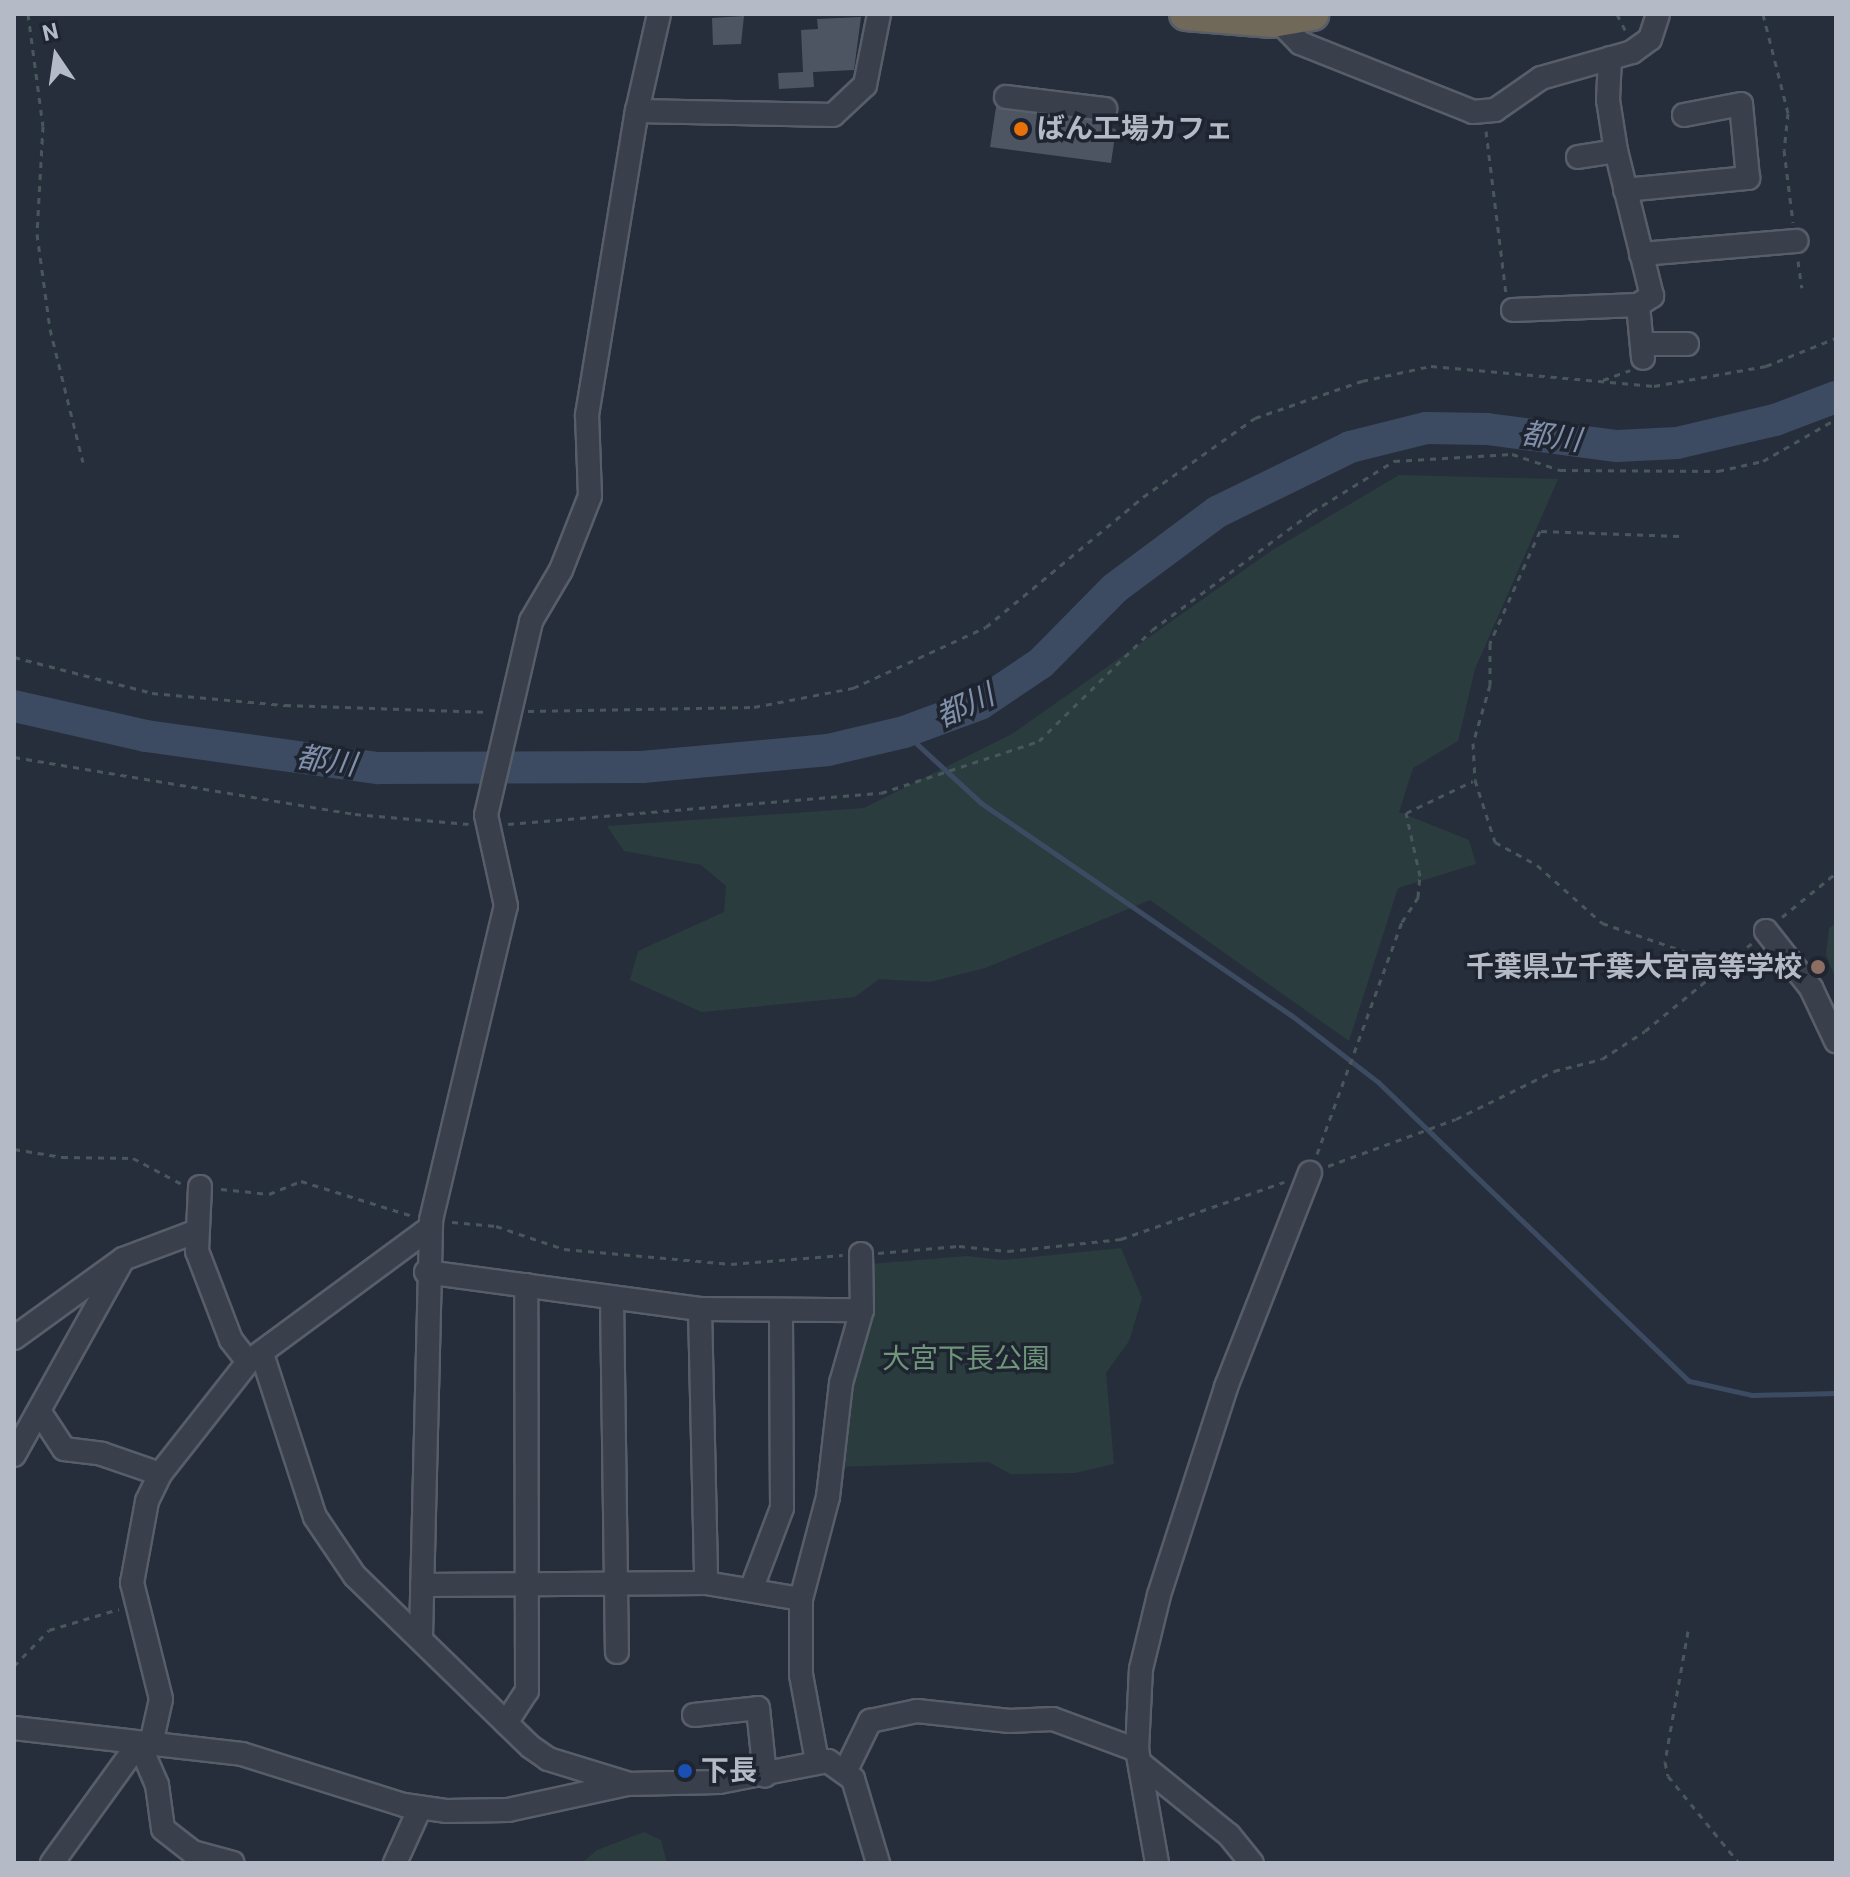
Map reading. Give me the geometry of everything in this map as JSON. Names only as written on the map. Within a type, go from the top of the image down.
[{"type":"highway","points":[[1186,14],[1278,20],[1312,14]]},
{"type":"street","points":[[421,1637],[426,1272],[431,1223],[506,906],[487,820],[531,621],[561,570],[590,496],[587,415],[637,111],[659,14]]},
{"type":"street","points":[[637,111],[833,115],[865,85],[879,14]]},
{"type":"street","points":[[1278,20],[1300,43],[1473,112],[1495,110],[1541,78],[1610,58],[1650,39],[1658,14]]},
{"type":"street","points":[[1513,310],[1638,305],[1652,296],[1616,151],[1608,100],[1610,58]]},
{"type":"street","points":[[1006,97],[1105,109]]},
{"type":"street","points":[[1625,190],[1748,178],[1741,104],[1684,115]]},
{"type":"street","points":[[1578,157],[1616,151]]},
{"type":"street","points":[[1641,254],[1796,241]]},
{"type":"street","points":[[1638,305],[1642,351],[1687,344]]},
{"type":"street","points":[[1766,931],[1811,988],[1836,1041]]},
{"type":"street","points":[[1157,1863],[1138,1757],[1141,1669],[1159,1595],[1241,1345],[1310,1173]]},
{"type":"street","points":[[200,1187],[195,1232],[197,1251],[220,1312],[255,1358],[322,1531],[355,1576],[506,1723],[548,1759],[627,1784]]},
{"type":"street","points":[[52,1863],[145,1743],[161,1699],[134,1605],[133,1561],[147,1501],[160,1474],[255,1358],[431,1223]]},
{"type":"street","points":[[14,1338],[123,1259],[195,1232]]},
{"type":"street","points":[[817,1761],[801,1675],[801,1599],[828,1497],[841,1383],[862,1310],[861,1254]]},
{"type":"street","points":[[14,1455],[123,1259]]},
{"type":"street","points":[[426,1272],[700,1309],[862,1310]]},
{"type":"street","points":[[506,1723],[527,1691],[526,1285]]},
{"type":"street","points":[[612,1298],[617,1652]]},
{"type":"street","points":[[700,1309],[706,1583]]},
{"type":"street","points":[[751,1590],[782,1508],[781,1310]]},
{"type":"street","points":[[39,1411],[64,1449],[102,1454],[160,1474]]},
{"type":"street","points":[[422,1585],[706,1583],[801,1599]]},
{"type":"street","points":[[694,1715],[758,1708],[765,1776]]},
{"type":"street","points":[[878,1863],[846,1770],[870,1721],[917,1711],[1009,1721],[1053,1719],[1138,1757],[1229,1835],[1252,1863]]},
{"type":"street","points":[[14,1728],[280,1762],[420,1808],[508,1810],[627,1784],[765,1776],[817,1761],[846,1770]]},
{"type":"street","points":[[145,1743],[157,1785],[163,1829],[192,1852],[233,1863]]},
{"type":"street","points":[[395,1863],[420,1808]]},
{"type":"path","points":[[28,14],[43,126],[37,234],[50,329],[83,462]]},
{"type":"path","points":[[1763,14],[1788,113],[1784,150],[1802,288]]},
{"type":"path","points":[[1484,111],[1507,304],[1513,310]]},
{"type":"path","points":[[14,657],[152,693],[436,713],[754,707],[853,688],[986,627],[1143,497],[1255,418],[1362,381],[1431,366],[1654,386],[1752,369],[1836,338]]},
{"type":"path","points":[[1600,381],[1641,366],[1642,351]]},
{"type":"path","points":[[14,757],[355,814],[487,820],[881,793],[1039,741],[1152,630],[1312,512],[1394,461],[1512,454],[1560,470],[1718,471],[1763,461],[1836,419]]},
{"type":"path","points":[[1679,536],[1540,531],[1490,643],[1490,685],[1473,743],[1475,780],[1495,842],[1537,865],[1602,923],[1689,953],[1708,977]]},
{"type":"path","points":[[1310,1173],[1402,922],[1418,897],[1420,876],[1406,813],[1475,780]]},
{"type":"path","points":[[1310,1173],[1456,1119],[1554,1071],[1602,1059],[1836,873]]},
{"type":"path","points":[[14,1149],[62,1157],[133,1158],[171,1182],[200,1187],[269,1194],[301,1181],[377,1209],[431,1223]]},
{"type":"path","points":[[14,1666],[49,1630],[134,1605]]},
{"type":"path","points":[[1688,1631],[1665,1762],[1668,1776],[1739,1863]]},
{"type":"green space","points":[[1399,475],[1558,479],[1475,669],[1458,741],[1413,768],[1399,812],[1469,840],[1476,864],[1398,888],[1349,1041],[1150,900],[985,968],[930,982],[879,979],[855,997],[702,1012],[630,980],[638,951],[724,912],[726,886],[701,865],[624,851],[607,826],[864,808],[1012,734],[1271,551]]},
{"type":"green space","points":[[1836,923],[1836,979],[1826,955],[1829,928]]},
{"type":"green space","name":"大宮下長公園","points":[[1121,1248],[1142,1298],[1129,1341],[1106,1373],[1114,1464],[1075,1473],[1010,1474],[989,1462],[837,1467],[870,1264],[967,1256],[1003,1260]]},
{"type":"green space","points":[[644,1832],[661,1840],[667,1863],[582,1863],[597,1850]]},
{"type":"building","points":[[744,16],[741,44],[713,45],[712,18]]},
{"type":"building","points":[[861,17],[854,70],[813,72],[814,87],[779,89],[778,73],[803,72],[801,30],[818,29],[817,19]]},
{"type":"building","points":[[996,107],[1112,120],[1111,128],[1116,129],[1111,163],[990,147]]},
{"type":"waterway","name":"都川","points":[[14,706],[146,736],[378,768],[642,767],[828,750],[904,732],[980,704],[1041,663],[1115,588],[1217,512],[1350,447],[1426,428],[1487,429],[1617,446],[1677,443],[1775,420],[1836,397]]},
{"type":"waterway","points":[[904,732],[981,803],[1291,1015],[1378,1082],[1689,1381],[1752,1395],[1836,1393]]},
{"type":"place","name":"ばん工場カフェ","points":[[1021,129]]},
{"type":"place","name":"千葉県立千葉大宮高等学校","points":[[1818,967]]},
{"type":"place","name":"下長","points":[[685,1771]]}]
